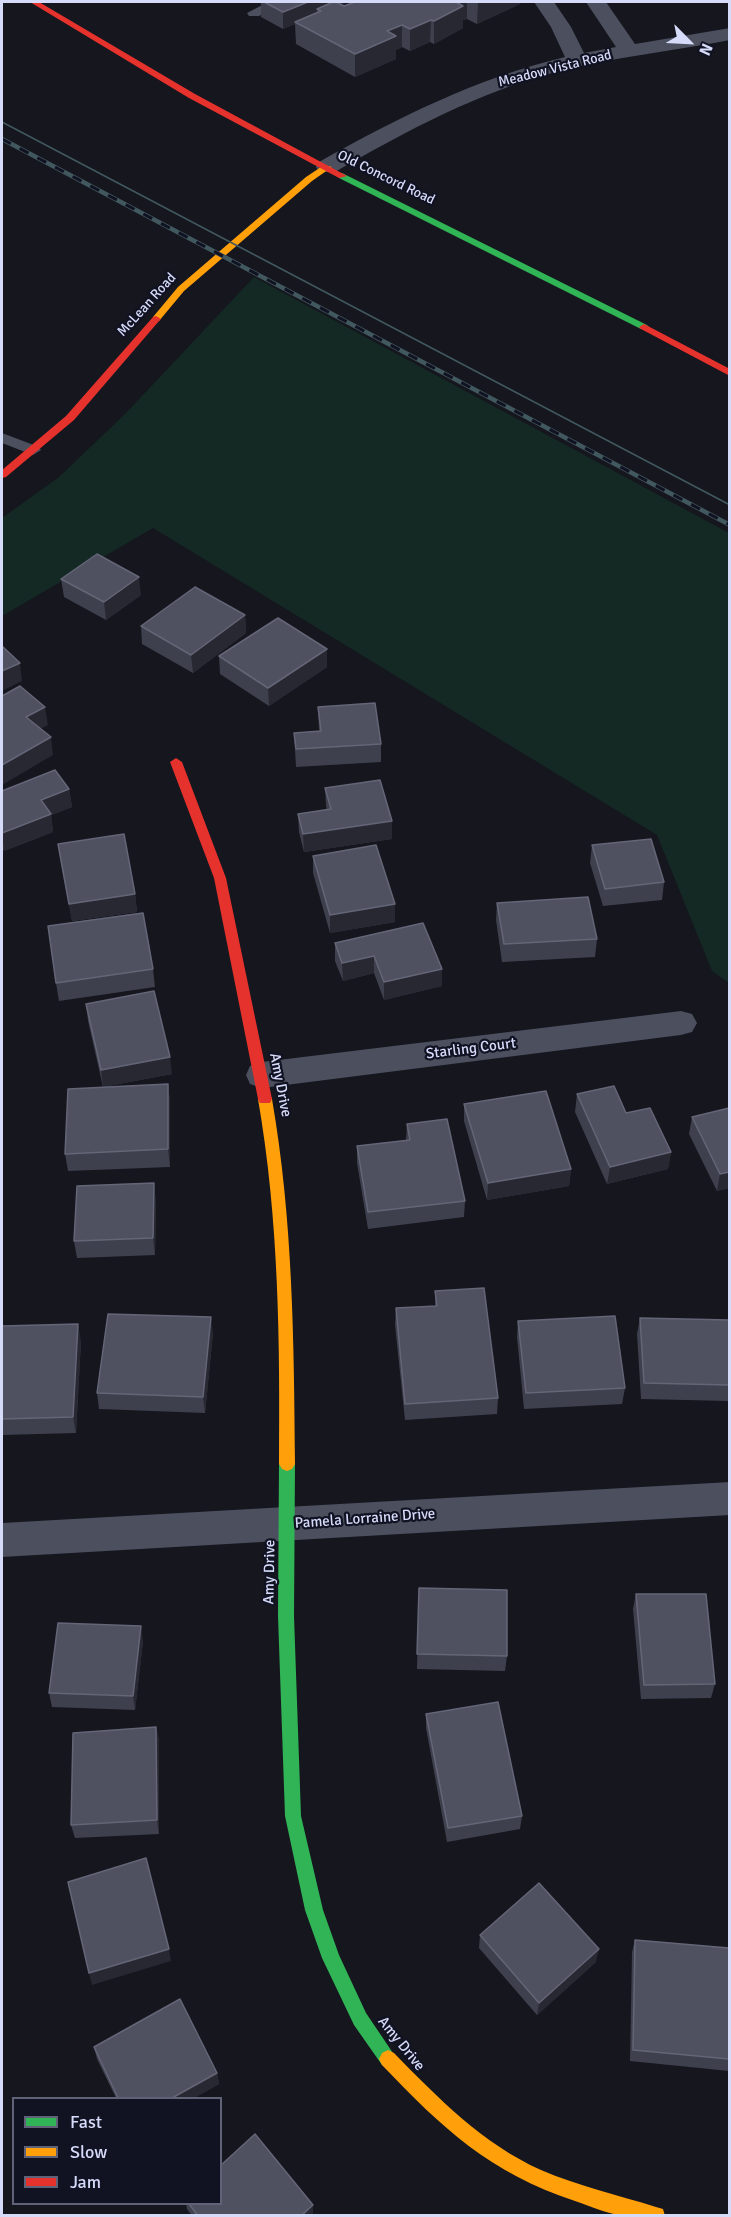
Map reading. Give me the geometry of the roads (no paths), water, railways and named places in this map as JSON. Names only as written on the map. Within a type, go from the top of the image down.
[{"type":"street","name":"Old Concord Road","points":[[34,2],[207,105],[729,373]]},
{"type":"street","points":[[544,2],[561,27],[577,61]]},
{"type":"street","points":[[596,2],[629,50]]},
{"type":"street","name":"Meadow Vista Road","points":[[327,167],[437,109],[496,83],[577,61],[629,50],[729,34]]},
{"type":"street","name":"McLean Road","points":[[2,475],[70,418],[181,289],[309,179],[327,167]]},
{"type":"street","name":"Amy Drive","points":[[176,762],[220,878],[262,1075],[275,1150],[287,1321],[286,1616],[293,1816],[314,1910],[331,1958],[360,2019],[384,2054],[444,2117],[516,2168],[557,2187],[656,2216]]},
{"type":"street","name":"Starling Court","points":[[262,1075],[681,1023]]},
{"type":"street","name":"Pamela Lorraine Drive","points":[[2,1540],[729,1498]]},
{"type":"lane","points":[[255,13],[277,2]]},
{"type":"lane","points":[[2,438],[33,450]]},
{"type":"tram line","points":[[2,122],[730,505]]},
{"type":"railway","points":[[2,139],[730,525]]}]
